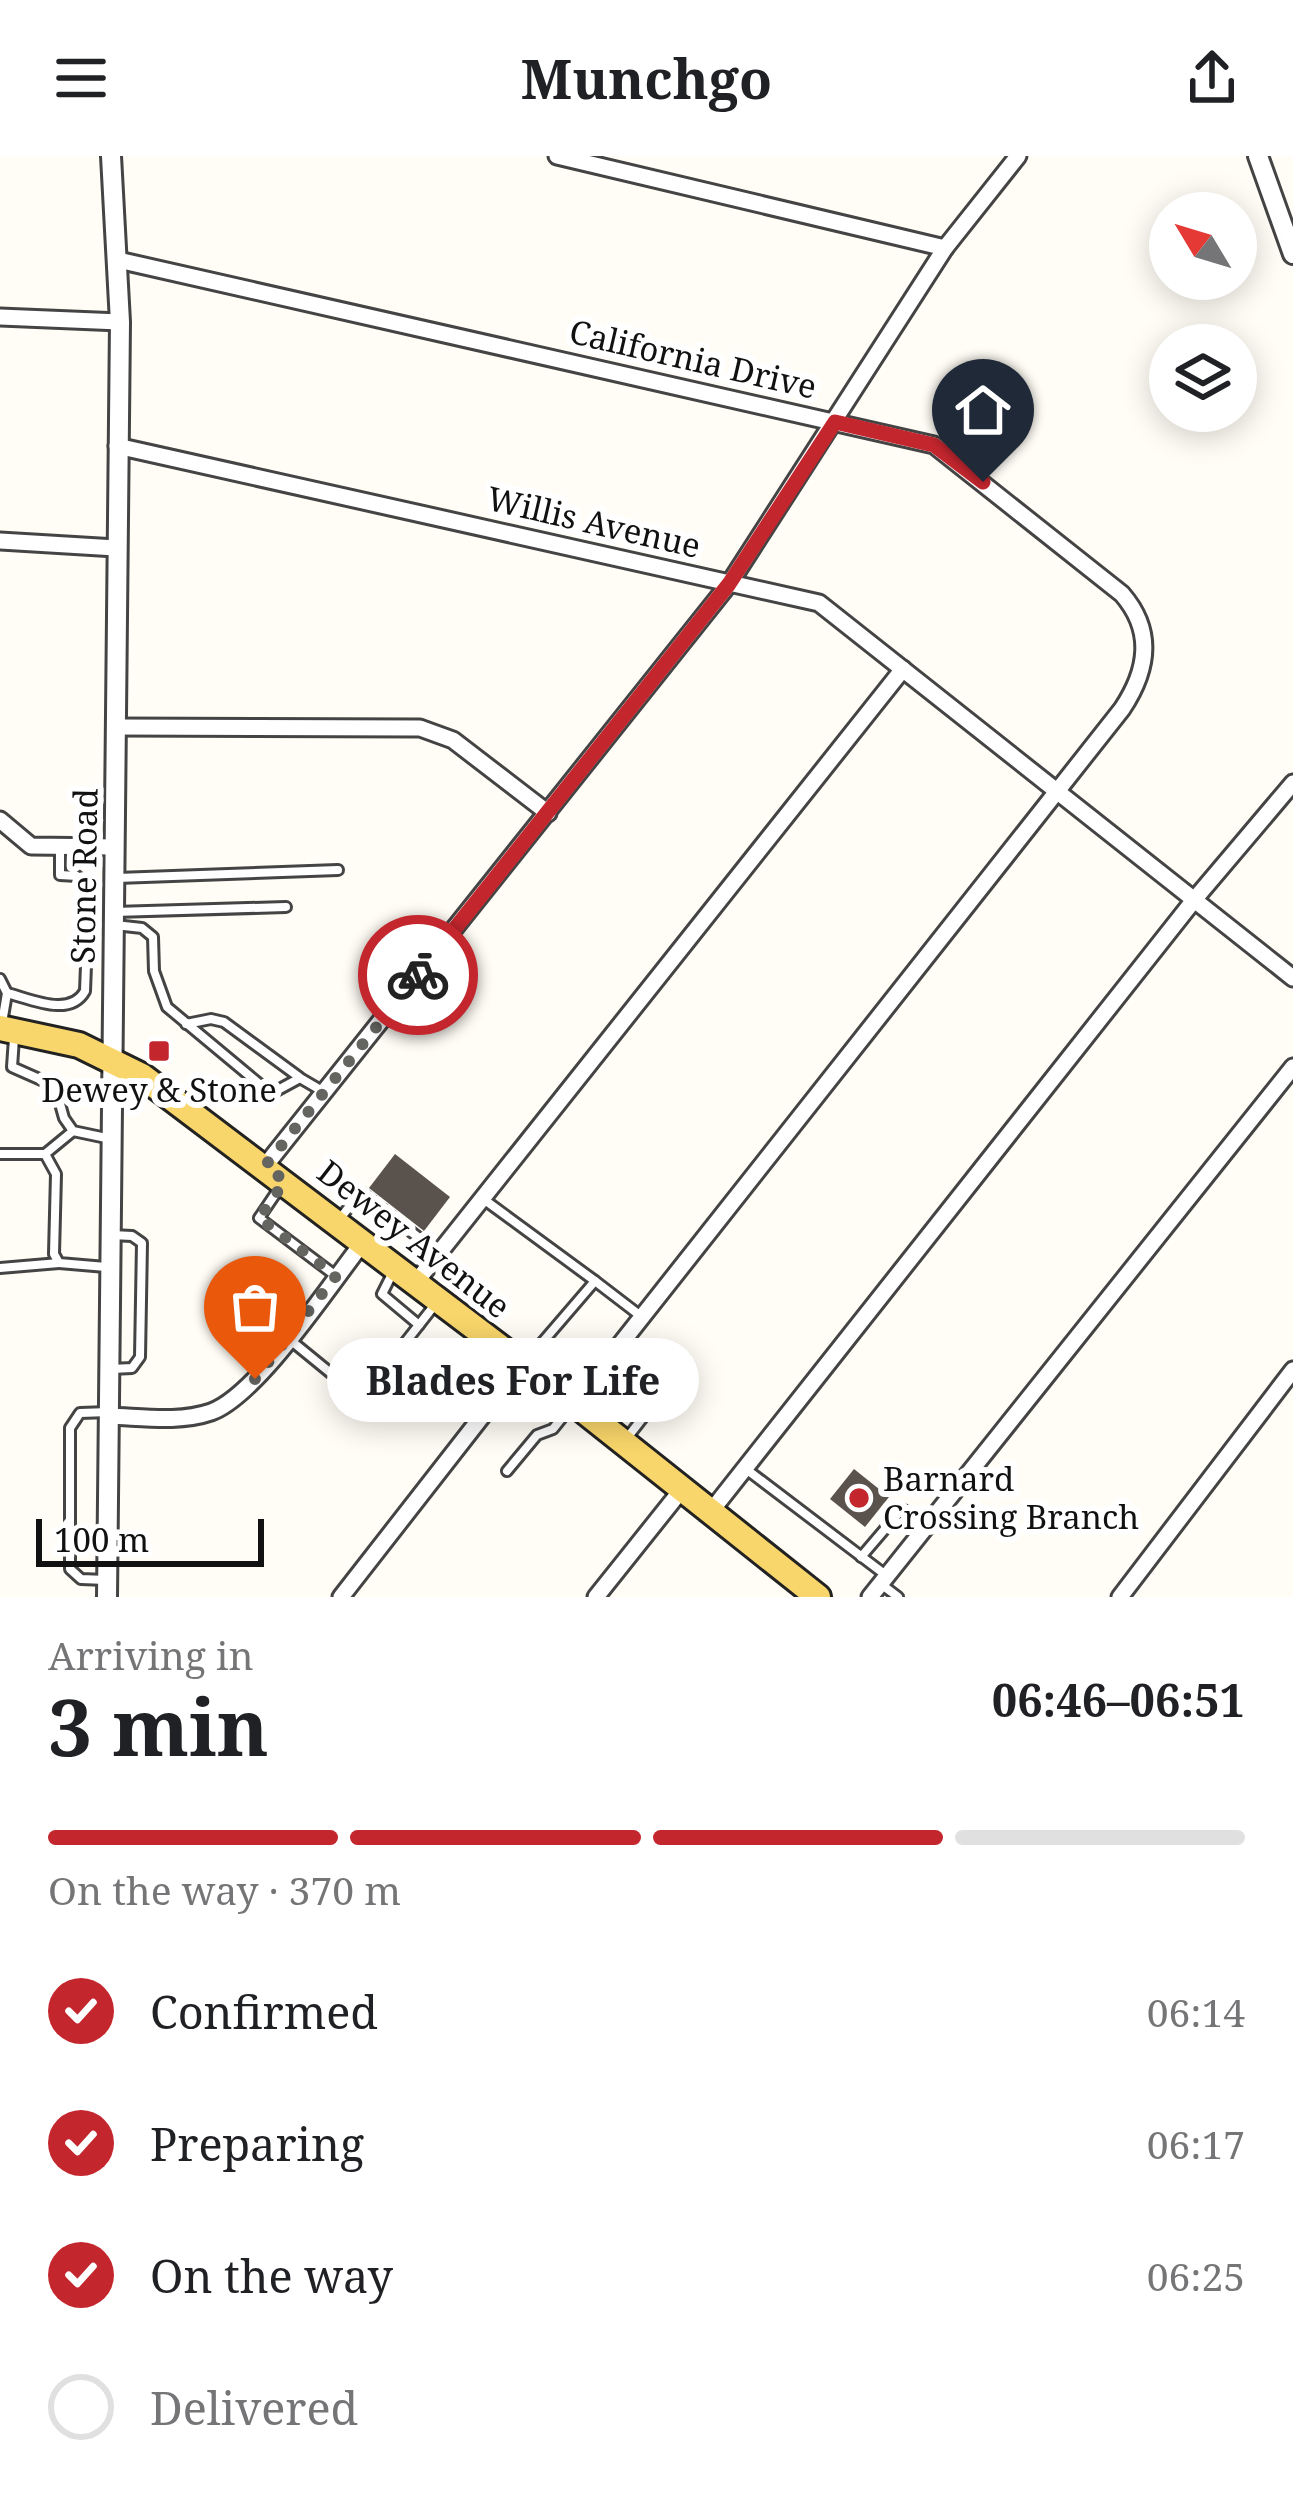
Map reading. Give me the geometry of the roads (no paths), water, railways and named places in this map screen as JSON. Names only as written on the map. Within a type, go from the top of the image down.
[{"type":"main road","name":"Dewey Avenue","points":[[5,1029],[62,1040],[111,1058],[338,1221],[818,1597]]},
{"type":"street","name":"Stone Road","points":[[107,1588],[120,322],[111,156]]},
{"type":"street","points":[[557,156],[945,248]]},
{"type":"street","points":[[275,1173],[324,1092],[729,584],[945,248],[1018,156]]},
{"type":"street","points":[[1258,156],[1293,254]]},
{"type":"street","name":"California Drive","points":[[118,260],[934,445],[1133,607],[1141,624],[1145,657],[1135,690],[574,1403]]},
{"type":"street","points":[[0,316],[120,322]]},
{"type":"street","name":"Willis Avenue","points":[[117,446],[819,603],[1293,978]]},
{"type":"street","points":[[0,541],[116,548]]},
{"type":"street","points":[[406,1274],[439,1254],[903,668]]},
{"type":"street","points":[[116,727],[420,728],[453,740],[548,812]]},
{"type":"street","points":[[712,1510],[1194,899],[1293,783]]},
{"type":"street","points":[[0,820],[31,846],[115,848]]},
{"type":"street","points":[[879,1586],[1293,1067]]},
{"type":"street","points":[[109,1414],[176,1418],[213,1412],[243,1392],[364,1241]]},
{"type":"street","points":[[341,1597],[522,1365]]},
{"type":"street","points":[[1120,1597],[1293,1370]]},
{"type":"street","points":[[596,1597],[683,1488]]},
{"type":"lane","points":[[7,993],[67,1006],[80,1000],[85,991],[89,888],[77,876],[60,875],[60,847]]},
{"type":"lane","points":[[115,878],[338,870]]},
{"type":"lane","points":[[114,918],[286,907]]},
{"type":"lane","points":[[114,918],[153,937],[160,994],[186,1024],[263,1087],[276,1091],[300,1078]]},
{"type":"lane","points":[[0,979],[7,993],[5,1029],[12,1067]]},
{"type":"lane","points":[[186,1024],[211,1019],[224,1022],[324,1092]]},
{"type":"lane","points":[[0,1069],[12,1067],[55,1086],[64,1118],[74,1131],[111,1139]]},
{"type":"lane","points":[[0,1154],[45,1154],[74,1131]]},
{"type":"lane","points":[[45,1154],[56,1174],[54,1254],[59,1263]]},
{"type":"lane","points":[[275,1173],[259,1218],[336,1276]]},
{"type":"lane","points":[[338,1221],[361,1192],[439,1254]]},
{"type":"lane","points":[[482,1198],[642,1317]]},
{"type":"lane","points":[[110,1235],[138,1238],[142,1253],[140,1357],[132,1368],[110,1369]]},
{"type":"lane","points":[[0,1268],[59,1263],[110,1267]]},
{"type":"lane","points":[[406,1274],[384,1284],[382,1294],[419,1325]]},
{"type":"lane","points":[[522,1365],[595,1281]]},
{"type":"lane","points":[[287,1338],[355,1391],[375,1380],[439,1300]]},
{"type":"lane","points":[[635,1378],[669,1405]]},
{"type":"lane","points":[[624,1442],[659,1397]]},
{"type":"lane","points":[[508,1471],[537,1435],[554,1429],[574,1403]]},
{"type":"lane","points":[[107,1588],[72,1574],[69,1542],[71,1421],[80,1413],[109,1414]]},
{"type":"lane","points":[[745,1468],[861,1557],[879,1586],[898,1597]]},
{"type":"lane","points":[[861,1557],[902,1509],[928,1525]]},
{"type":"lane","points":[[69,1542],[108,1542]]},
{"type":"place","name":"Dewey & Stone","points":[[159,1051]]},
{"type":"place","name":"Blades For Life","points":[[255,1379]]},
{"type":"place","name":"Barnard Crossing Branch","points":[[859,1498]]}]
